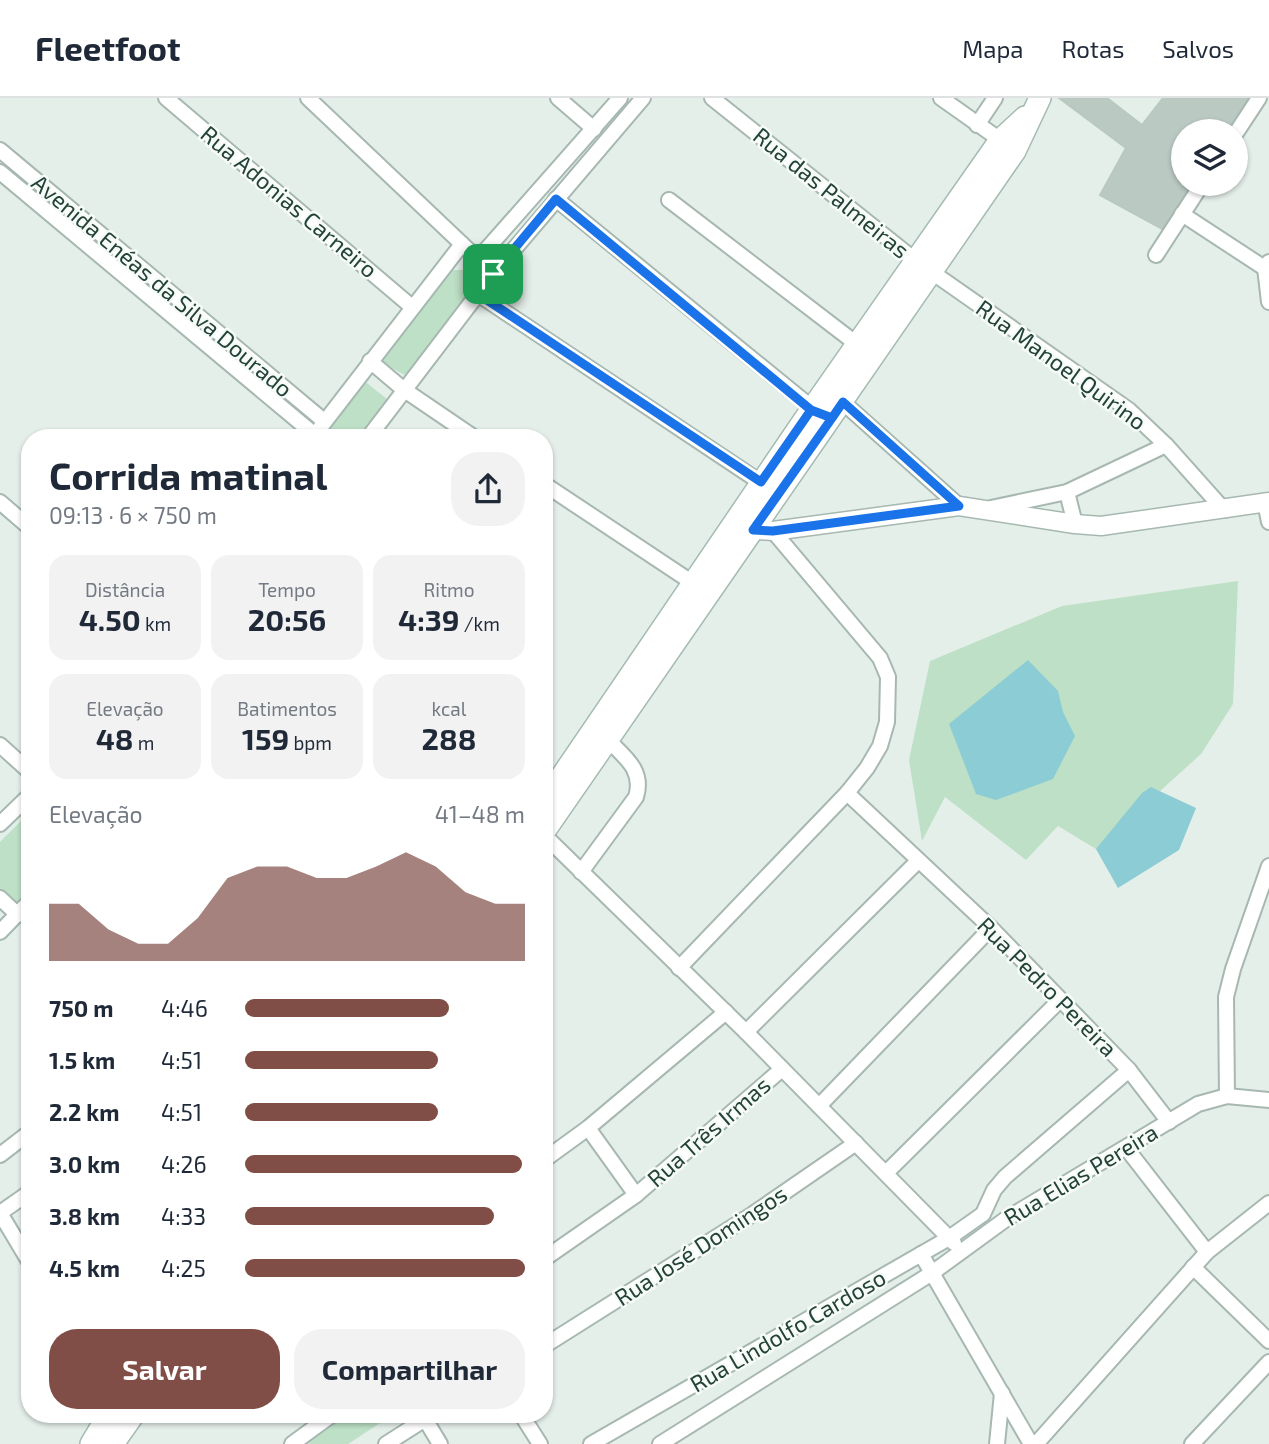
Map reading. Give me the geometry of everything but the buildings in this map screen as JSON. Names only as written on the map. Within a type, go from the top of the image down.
[{"type":"main road","points":[[553,820],[609,741],[700,588],[731,527],[770,488],[834,403],[924,266],[1036,104]]},
{"type":"main road","points":[[834,403],[858,345],[924,266]]},
{"type":"main road","points":[[553,790],[700,588],[763,531],[770,488],[811,410],[834,403]]},
{"type":"main road","points":[[91,1444],[104,1423]]},
{"type":"main road","points":[[117,1441],[128,1423]]},
{"type":"street","name":"Rua Adonias Carneiro","points":[[166,98],[412,307]]},
{"type":"street","points":[[308,98],[493,274]]},
{"type":"street","points":[[558,98],[594,129]]},
{"type":"street","points":[[478,259],[620,98]]},
{"type":"street","points":[[374,429],[493,274],[643,98]]},
{"type":"street","name":"Rua das Palmeiras","points":[[712,98],[924,266]]},
{"type":"street","points":[[942,98],[1008,146]]},
{"type":"street","points":[[977,125],[996,98]]},
{"type":"street","points":[[1245,119],[1259,98]]},
{"type":"street","points":[[578,146],[590,158]]},
{"type":"street","name":"Avenida Enéas da Silva Dourado","points":[[0,150],[324,421]]},
{"type":"street","name":"Avenida Enéas da Silva Dourado","points":[[0,172],[306,429]]},
{"type":"street","points":[[1156,255],[1194,196]]},
{"type":"street","points":[[556,199],[811,410]]},
{"type":"street","points":[[669,200],[858,345]]},
{"type":"street","points":[[1182,214],[1268,267],[1269,302]]},
{"type":"street","points":[[319,429],[462,244]]},
{"type":"street","name":"Rua Manoel Quirino","points":[[924,266],[1120,403],[1166,444],[1224,510]]},
{"type":"street","points":[[478,294],[770,488]]},
{"type":"street","points":[[370,361],[403,389],[462,429]]},
{"type":"street","points":[[834,403],[959,506]]},
{"type":"street","points":[[982,510],[1067,492],[1166,444]]},
{"type":"street","points":[[553,490],[700,588]]},
{"type":"street","points":[[1067,492],[1075,524]]},
{"type":"street","points":[[0,502],[21,520]]},
{"type":"street","points":[[731,527],[763,531],[959,506],[1101,526],[1267,502],[1269,522]]},
{"type":"street","points":[[679,968],[848,793],[880,746],[887,722],[888,677],[880,658],[763,531]]},
{"type":"street","points":[[581,872],[629,806],[639,786],[639,777],[634,767],[609,741]]},
{"type":"street","points":[[0,745],[21,764]]},
{"type":"street","name":"Rua Pedro Pereira","points":[[848,793],[990,928],[1129,1070],[1169,1122]]},
{"type":"street","points":[[0,824],[21,804]]},
{"type":"street","points":[[553,842],[746,1032],[961,1252]]},
{"type":"street","points":[[746,1032],[918,861]]},
{"type":"street","points":[[1269,866],[1226,997],[1227,1096],[1269,1100]]},
{"type":"street","points":[[0,898],[18,915]]},
{"type":"street","points":[[0,932],[21,912]]},
{"type":"street","points":[[819,1106],[990,928]]},
{"type":"street","points":[[886,1173],[1060,1000]]},
{"type":"street","points":[[553,1153],[588,1128],[726,1012]]},
{"type":"street","name":"Rua Três Irmas","points":[[553,1253],[636,1195],[782,1069]]},
{"type":"street","points":[[993,1228],[983,1214],[994,1190],[1005,1177],[1129,1070]]},
{"type":"street","name":"Rua Elias Pereira","points":[[993,1228],[1198,1104],[1227,1096]]},
{"type":"street","name":"Rua Três Irmas","points":[[588,1128],[636,1195]]},
{"type":"street","points":[[0,1155],[21,1139]]},
{"type":"street","name":"Rua José Domingos","points":[[553,1340],[753,1214],[856,1143]]},
{"type":"street","points":[[1127,1149],[1206,1252]]},
{"type":"street","points":[[21,1198],[0,1213],[21,1248]]},
{"type":"street","points":[[921,1254],[1034,1444],[1206,1252],[1269,1203]]},
{"type":"street","name":"Rua Lindolfo Cardoso","points":[[591,1444],[949,1238],[983,1214]]},
{"type":"street","name":"Rua Lindolfo Cardoso","points":[[660,1444],[932,1273],[993,1228]]},
{"type":"street","points":[[1193,1267],[1269,1340]]},
{"type":"street","points":[[1192,1444],[1269,1362]]},
{"type":"street","points":[[997,1444],[1002,1393]]},
{"type":"street","points":[[116,1423],[117,1441]]},
{"type":"street","points":[[295,1441],[320,1423]]},
{"type":"street","points":[[386,1444],[418,1423]]},
{"type":"street","points":[[432,1423],[440,1444]]},
{"type":"street","points":[[527,1423],[540,1444]]},
{"type":"green space","points":[[450,270],[469,270],[471,293],[410,378],[381,362]]},
{"type":"green space","points":[[363,380],[392,403],[373,429],[327,429]]},
{"type":"green space","points":[[1238,581],[1233,704],[1201,754],[1096,849],[1058,826],[1026,860],[945,797],[922,841],[909,760],[930,661],[1062,606]]},
{"type":"green space","points":[[21,821],[21,897],[12,908],[0,895],[0,842]]},
{"type":"green space","points":[[313,1423],[380,1423],[348,1444],[309,1444],[301,1431]]},
{"type":"water","points":[[1028,660],[1058,691],[1063,712],[1075,736],[1053,779],[996,800],[976,794],[949,724]]},
{"type":"water","points":[[1151,787],[1196,808],[1179,850],[1118,888],[1096,849],[1142,793]]},
{"type":"route","points":[[493,274],[478,294],[761,482],[811,410],[832,418],[843,402],[959,506],[773,531],[753,530],[832,418],[811,410],[556,199],[493,274]]}]
